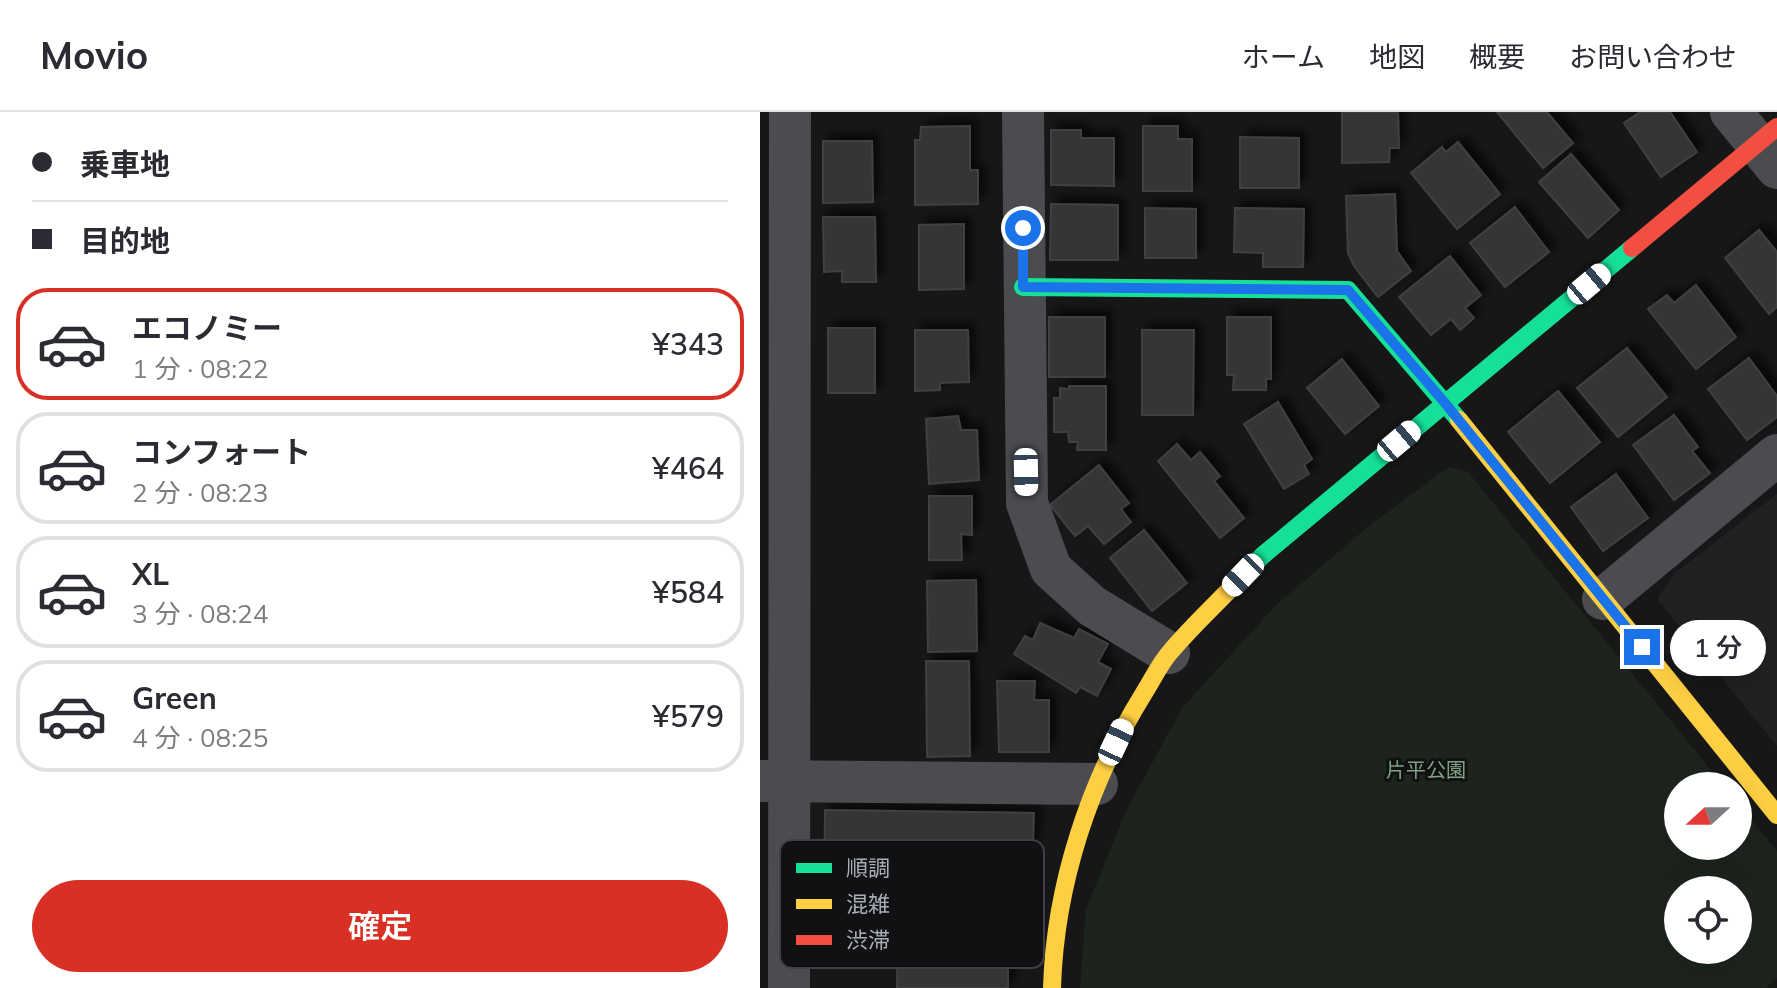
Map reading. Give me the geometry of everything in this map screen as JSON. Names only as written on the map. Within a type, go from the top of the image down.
[{"type":"street","points":[[780,855],[775,781],[790,112]]},
{"type":"street","points":[[1023,112],[1027,503],[1051,569],[1092,606],[1169,653]]},
{"type":"street","points":[[1052,988],[1053,948],[1069,865],[1097,784],[1126,722],[1169,653],[1262,556],[1445,403],[1770,146],[1731,112]]},
{"type":"street","points":[[1023,287],[1348,290],[1445,403],[1777,815]]},
{"type":"street","points":[[1603,599],[1777,455]]},
{"type":"street","points":[[775,781],[1097,784]]},
{"type":"street","points":[[788,968],[789,988]]},
{"type":"shaded area","points":[[1777,494],[1777,746],[1657,599],[1675,573]]},
{"type":"green space","name":"片平公園","points":[[1449,467],[1468,472],[1713,772],[1664,772],[1664,860],[1752,860],[1752,820],[1777,851],[1777,978],[1766,988],[1080,988],[1086,909],[1126,811],[1182,708],[1276,605],[1369,526]]},
{"type":"building","points":[[1342,112],[1398,112],[1399,148],[1390,148],[1389,162],[1342,163]]},
{"type":"building","points":[[1497,112],[1547,112],[1573,143],[1543,168]]},
{"type":"building","points":[[1640,112],[1670,112],[1697,152],[1661,177],[1624,123]]},
{"type":"building","points":[[970,126],[970,170],[978,170],[978,204],[915,205],[915,140],[920,140],[921,127]]},
{"type":"building","points":[[1143,126],[1178,126],[1178,139],[1192,139],[1192,191],[1143,191]]},
{"type":"building","points":[[1051,130],[1081,130],[1081,138],[1114,138],[1114,186],[1051,185]]},
{"type":"building","points":[[1240,137],[1299,138],[1299,188],[1240,188]]},
{"type":"building","points":[[823,141],[872,141],[873,202],[823,203]]},
{"type":"building","points":[[1458,142],[1500,194],[1457,229],[1411,173],[1442,147],[1446,152]]},
{"type":"building","points":[[1571,154],[1619,210],[1588,238],[1539,182]]},
{"type":"building","points":[[1395,194],[1397,251],[1411,271],[1378,297],[1348,253],[1346,196]]},
{"type":"building","points":[[1051,204],[1118,205],[1118,260],[1050,260]]},
{"type":"building","points":[[1515,207],[1549,252],[1505,287],[1470,243]]},
{"type":"building","points":[[1145,208],[1196,209],[1196,258],[1145,258]]},
{"type":"building","points":[[1235,208],[1304,209],[1303,267],[1263,267],[1263,253],[1234,252]]},
{"type":"building","points":[[823,217],[875,217],[876,282],[842,282],[842,271],[824,272]]},
{"type":"building","points":[[964,224],[964,289],[919,290],[919,225]]},
{"type":"building","points":[[1759,230],[1777,252],[1777,307],[1769,314],[1725,258]]},
{"type":"building","points":[[1450,256],[1481,295],[1465,308],[1474,318],[1460,330],[1451,319],[1431,335],[1399,297]]},
{"type":"building","points":[[1696,285],[1736,337],[1696,369],[1648,309],[1667,295],[1674,303]]},
{"type":"building","points":[[1049,317],[1105,317],[1105,377],[1049,377]]},
{"type":"building","points":[[1227,317],[1271,317],[1271,379],[1266,379],[1266,390],[1233,390],[1234,375],[1227,375]]},
{"type":"building","points":[[828,328],[875,328],[875,393],[828,393]]},
{"type":"building","points":[[915,330],[968,330],[969,382],[940,383],[940,390],[915,391]]},
{"type":"building","points":[[1142,330],[1194,330],[1193,415],[1142,415]]},
{"type":"building","points":[[1627,348],[1667,397],[1618,437],[1577,388]]},
{"type":"building","points":[[1749,358],[1777,396],[1777,417],[1747,440],[1708,389]]},
{"type":"building","points":[[1342,359],[1379,406],[1345,434],[1307,388]]},
{"type":"building","points":[[1069,386],[1106,386],[1106,450],[1077,450],[1078,442],[1069,442],[1068,432],[1054,432],[1054,398],[1060,398],[1060,388],[1069,389]]},
{"type":"building","points":[[1558,391],[1600,442],[1550,483],[1508,432]]},
{"type":"building","points":[[1278,402],[1312,459],[1304,465],[1309,474],[1284,489],[1244,424]]},
{"type":"building","points":[[1674,415],[1698,447],[1692,451],[1710,473],[1674,500],[1633,445]]},
{"type":"building","points":[[958,416],[961,430],[977,430],[979,480],[929,484],[926,419]]},
{"type":"building","points":[[1177,444],[1191,460],[1200,452],[1220,476],[1214,481],[1244,518],[1220,538],[1158,461]]},
{"type":"building","points":[[1099,465],[1129,503],[1121,509],[1131,522],[1104,544],[1088,526],[1075,536],[1050,505]]},
{"type":"building","points":[[1616,474],[1648,518],[1603,551],[1571,507]]},
{"type":"building","points":[[929,496],[972,496],[972,535],[961,534],[962,560],[929,560]]},
{"type":"building","points":[[1144,530],[1187,583],[1152,611],[1110,558]]},
{"type":"building","points":[[976,580],[977,651],[928,652],[927,581]]},
{"type":"building","points":[[1040,623],[1074,638],[1079,629],[1108,644],[1098,662],[1111,669],[1097,696],[1080,687],[1076,693],[1014,654],[1025,636],[1033,640]]},
{"type":"building","points":[[926,661],[969,661],[970,756],[927,757]]},
{"type":"building","points":[[997,681],[1035,681],[1034,700],[1049,700],[1049,752],[999,752]]},
{"type":"building","points":[[825,810],[1034,813],[1033,840],[825,840]]},
{"type":"building","points":[[897,968],[1008,968],[1008,988],[897,988]]},
{"type":"traffic: fast","points":[[1239,580],[1262,556],[1632,248]]},
{"type":"traffic: fast","points":[[1023,287],[1348,290],[1459,420]]},
{"type":"traffic: slow","points":[[1459,420],[1777,815]]},
{"type":"traffic: slow","points":[[1052,988],[1060,910],[1068,872],[1107,761],[1163,661],[1239,580]]},
{"type":"traffic: jam","points":[[1632,248],[1777,127]]},
{"type":"route","points":[[1023,228],[1023,287],[1348,290],[1445,403],[1642,647]]}]
